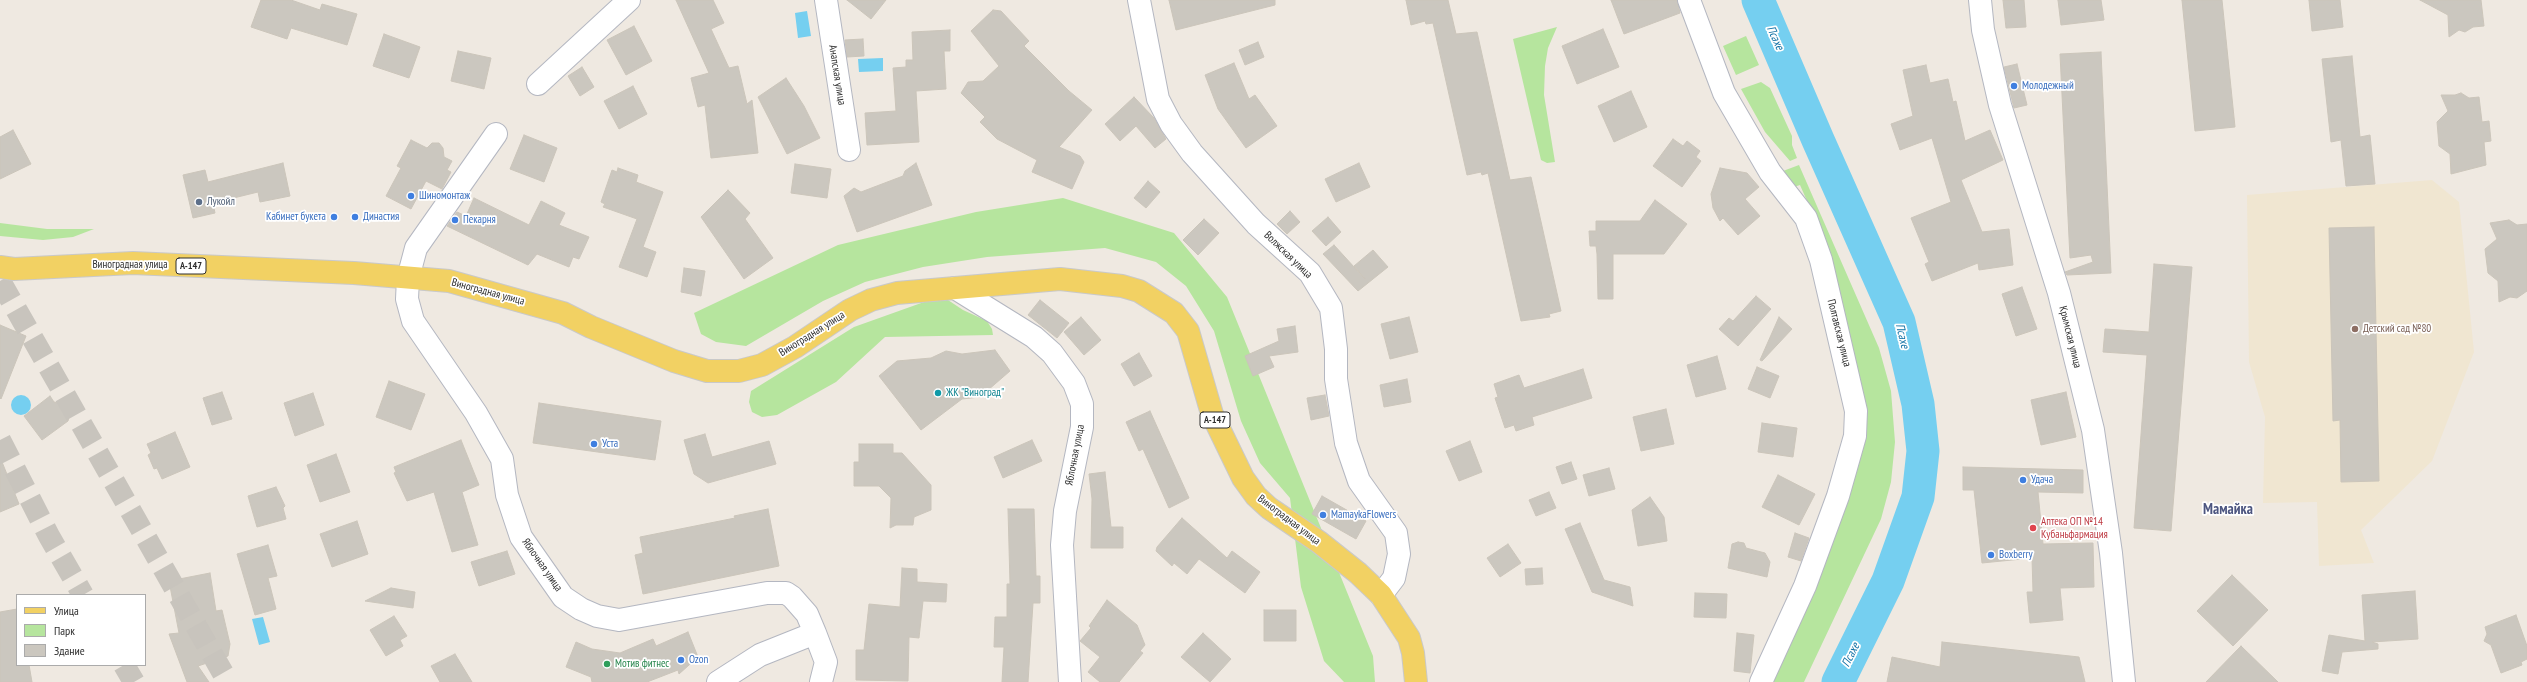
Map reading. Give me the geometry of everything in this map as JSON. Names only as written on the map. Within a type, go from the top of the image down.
[{"type":"main road","name":"Виноградная улица","points":[[0,267],[14,269],[133,263],[448,281],[563,312],[591,327],[667,358],[707,371],[739,371],[762,365],[795,347],[832,321],[871,300],[897,293],[1060,278],[1122,286],[1139,291],[1160,302],[1174,313],[1188,331],[1212,414],[1243,478],[1256,496],[1358,573],[1380,595],[1409,638],[1413,653],[1416,682]]},
{"type":"street","points":[[538,84],[629,0]]},
{"type":"street","name":"Анапская улица","points":[[826,0],[849,150]]},
{"type":"street","name":"Волжская улица","points":[[1139,0],[1158,99],[1171,124],[1192,153],[1256,224],[1310,273],[1331,308],[1336,349],[1336,379],[1346,443],[1359,481],[1396,533],[1399,554],[1394,578],[1380,595]]},
{"type":"street","name":"Полтавская улица","points":[[1689,0],[1724,93],[1770,172],[1806,218],[1821,260],[1856,411],[1855,436],[1838,496],[1805,586],[1761,682]]},
{"type":"street","name":"Крымская улица","points":[[1980,0],[1983,30],[2000,105],[2059,293],[2093,430],[2111,553],[2124,682]]},
{"type":"street","points":[[408,278],[416,248],[496,134]]},
{"type":"street","name":"Яблочная улица","points":[[408,278],[407,299],[413,321],[476,413],[502,459],[507,495],[522,537],[563,596],[581,609],[597,616],[619,620],[767,593],[786,593],[792,597],[807,614],[815,633],[826,662],[820,682]]},
{"type":"street","name":"Яблочная улица","points":[[954,288],[1040,342],[1052,353],[1074,383],[1082,404],[1082,427],[1065,511],[1062,545],[1070,682]]},
{"type":"street","points":[[718,682],[760,655],[815,633]]},
{"type":"shaded area","points":[[2432,180],[2459,202],[2474,352],[2432,461],[2361,530],[2374,563],[2319,566],[2317,502],[2263,503],[2265,417],[2249,362],[2247,195]]},
{"type":"green space","points":[[1557,27],[1548,48],[1545,66],[1544,95],[1555,162],[1547,163],[1541,160],[1513,39]]},
{"type":"green space","points":[[1746,36],[1759,65],[1736,75],[1723,46]]},
{"type":"green space","points":[[1761,82],[1770,88],[1792,136],[1792,145],[1797,158],[1790,161],[1765,132],[1741,89]]},
{"type":"green space","points":[[1799,165],[1879,348],[1891,391],[1895,442],[1891,482],[1881,519],[1804,682],[1766,682],[1861,438],[1811,210],[1800,185],[1794,187],[1783,171]]},
{"type":"green space","points":[[1063,198],[1174,233],[1227,297],[1373,656],[1375,682],[1344,682],[1324,661],[1301,587],[1290,498],[1260,463],[1241,421],[1214,331],[1186,286],[1156,262],[1105,248],[987,257],[923,267],[865,282],[823,301],[746,346],[716,342],[701,334],[694,313],[838,245],[976,212]]},
{"type":"green space","points":[[0,223],[47,229],[94,229],[73,237],[43,240],[0,236]]},
{"type":"green space","points":[[945,298],[963,310],[987,321],[992,329],[993,335],[885,337],[836,382],[777,415],[762,417],[752,412],[749,402],[751,391],[854,327],[924,302]]},
{"type":"water","points":[[807,11],[811,36],[798,38],[795,13]]},
{"type":"water","points":[[883,58],[883,71],[859,72],[858,59]]},
{"type":"water","points":[[21,395],[28,398],[31,405],[28,412],[21,415],[14,412],[11,405],[14,398]]},
{"type":"water","points":[[263,617],[270,642],[259,645],[252,619]]},
{"type":"building","points":[[261,0],[291,0],[320,10],[322,4],[357,14],[347,45],[291,28],[287,39],[251,27]]},
{"type":"building","points":[[676,0],[713,0],[724,23],[711,29],[729,68],[738,66],[747,104],[752,100],[758,153],[711,158],[705,105],[698,107],[691,78],[709,73]]},
{"type":"building","points":[[847,0],[886,0],[871,19]]},
{"type":"building","points":[[1169,0],[1275,0],[1275,5],[1176,30]]},
{"type":"building","points":[[1406,0],[1448,0],[1456,34],[1477,32],[1510,180],[1531,177],[1561,311],[1549,314],[1550,317],[1521,321],[1488,173],[1482,175],[1481,172],[1467,175],[1433,23],[1426,24],[1425,21],[1411,25]]},
{"type":"building","points":[[1611,0],[1677,0],[1680,13],[1624,34]]},
{"type":"building","points":[[2003,0],[2024,0],[2026,27],[2006,28]]},
{"type":"building","points":[[2058,0],[2101,0],[2104,20],[2061,25]]},
{"type":"building","points":[[2182,0],[2222,0],[2235,127],[2195,131]]},
{"type":"building","points":[[2309,0],[2340,0],[2343,27],[2312,31]]},
{"type":"building","points":[[2420,0],[2481,0],[2484,26],[2473,27],[2465,32],[2459,30],[2449,37],[2448,15]]},
{"type":"building","points":[[993,10],[1001,11],[1029,41],[1024,46],[1069,91],[1092,110],[1059,147],[1080,156],[1084,162],[1072,189],[1032,172],[1037,160],[997,139],[980,122],[985,117],[961,93],[968,82],[983,81],[999,66],[971,31]]},
{"type":"building","points":[[634,26],[652,61],[626,75],[607,40]]},
{"type":"building","points":[[1603,29],[1619,67],[1577,84],[1562,46]]},
{"type":"building","points":[[950,30],[950,51],[944,51],[946,89],[916,91],[919,142],[867,145],[865,113],[896,111],[893,68],[906,67],[906,60],[913,60],[912,32]]},
{"type":"building","points":[[384,34],[420,47],[409,78],[373,66]]},
{"type":"building","points":[[863,39],[864,56],[847,57],[845,40]]},
{"type":"building","points":[[1258,42],[1264,57],[1245,65],[1239,50]]},
{"type":"building","points":[[458,51],[491,58],[484,89],[451,81]]},
{"type":"building","points":[[2101,52],[2111,273],[2067,275],[2065,272],[2093,262],[2091,255],[2070,258],[2060,54]]},
{"type":"building","points":[[2352,56],[2360,137],[2370,135],[2375,184],[2346,186],[2341,140],[2331,142],[2322,59]]},
{"type":"building","points":[[1234,63],[1249,99],[1255,95],[1277,126],[1246,148],[1218,109],[1205,75]]},
{"type":"building","name":"Молодежный","points":[[2017,64],[2027,105],[2014,108],[2004,67]]},
{"type":"building","points":[[1926,65],[1930,83],[1948,79],[1953,102],[1956,101],[1965,141],[1990,130],[2003,160],[1961,180],[1982,232],[2009,229],[2013,265],[1979,270],[1978,263],[1932,281],[1925,264],[1929,262],[1911,218],[1951,202],[1932,138],[1900,150],[1891,124],[1913,116],[1903,70]]},
{"type":"building","points":[[582,67],[594,87],[580,96],[568,76]]},
{"type":"building","points":[[786,78],[804,106],[820,138],[787,154],[758,97]]},
{"type":"building","points":[[633,86],[647,114],[619,129],[604,101]]},
{"type":"building","points":[[1631,91],[1647,127],[1614,142],[1598,106]]},
{"type":"building","points":[[2461,93],[2469,98],[2479,97],[2482,122],[2489,121],[2491,141],[2484,142],[2486,165],[2451,174],[2450,154],[2439,146],[2437,122],[2448,111],[2441,95],[2455,95]]},
{"type":"building","points":[[1134,97],[1154,118],[1166,139],[1155,148],[1136,126],[1120,141],[1105,124]]},
{"type":"building","points":[[13,130],[31,164],[0,179],[0,137]]},
{"type":"building","points":[[524,135],[557,148],[544,182],[510,169]]},
{"type":"building","points":[[1673,139],[1683,146],[1687,141],[1700,151],[1696,157],[1701,161],[1682,187],[1653,166]]},
{"type":"building","points":[[411,140],[427,148],[432,143],[439,143],[443,148],[444,157],[452,161],[447,170],[451,172],[442,189],[426,181],[411,209],[386,196],[401,168],[397,166]]},
{"type":"building","points":[[283,163],[290,196],[260,202],[258,192],[213,203],[215,213],[193,218],[183,175],[205,170],[208,182]]},
{"type":"building","points":[[916,163],[932,205],[857,232],[844,196],[854,188],[861,192],[903,176],[905,171]]},
{"type":"building","points":[[1359,163],[1370,187],[1336,202],[1325,179]]},
{"type":"building","points":[[795,164],[831,169],[827,198],[791,193]]},
{"type":"building","points":[[618,168],[638,175],[636,182],[663,192],[643,247],[656,252],[647,277],[619,267],[637,219],[603,207],[605,204],[601,202],[612,170],[617,172]]},
{"type":"building","points":[[1720,168],[1747,173],[1759,187],[1745,199],[1760,216],[1738,235],[1723,218],[1720,221],[1713,208],[1711,194]]},
{"type":"building","points":[[1148,181],[1160,192],[1146,208],[1134,198]]},
{"type":"building","points":[[728,190],[750,213],[745,219],[773,258],[744,279],[701,217]]},
{"type":"building","points":[[474,198],[529,225],[541,201],[565,213],[559,225],[589,237],[579,259],[573,257],[569,267],[537,254],[528,265],[447,226],[457,212],[466,216]]},
{"type":"building","points":[[1655,200],[1687,224],[1664,254],[1613,254],[1613,299],[1598,299],[1596,246],[1590,246],[1589,231],[1596,231],[1596,221],[1640,221]]},
{"type":"building","points":[[1290,211],[1300,222],[1287,234],[1277,224]]},
{"type":"building","points":[[1328,217],[1341,232],[1326,246],[1312,231]]},
{"type":"building","points":[[1204,219],[1219,233],[1198,255],[1183,240]]},
{"type":"building","points":[[2509,220],[2517,225],[2527,224],[2527,291],[2517,298],[2510,297],[2499,302],[2498,281],[2488,273],[2485,249],[2497,239],[2490,223]]},
{"type":"building","points":[[2374,227],[2379,481],[2341,482],[2340,420],[2333,421],[2329,228]]},
{"type":"building","points":[[1334,245],[1365,279],[1354,266],[1373,250],[1388,267],[1358,291],[1323,254]]},
{"type":"building","points":[[2154,264],[2192,267],[2171,531],[2134,528],[2147,355],[2103,352],[2105,329],[2149,332]]},
{"type":"building","points":[[684,268],[705,271],[701,296],[681,292]]},
{"type":"building","points":[[2022,287],[2037,329],[2016,336],[2002,294]]},
{"type":"building","points":[[1756,296],[1771,309],[1738,346],[1719,329],[1729,318],[1733,321]]},
{"type":"building","points":[[1040,300],[1069,323],[1057,338],[1028,315]]},
{"type":"building","points":[[1081,317],[1101,340],[1084,355],[1064,332]]},
{"type":"building","points":[[1409,317],[1418,352],[1390,359],[1381,324]]},
{"type":"building","points":[[1779,317],[1792,329],[1762,361],[1760,360]]},
{"type":"building","points":[[0,325],[26,336],[1,399],[0,398]]},
{"type":"building","points":[[1295,326],[1298,352],[1269,356],[1274,367],[1253,376],[1245,356],[1279,341],[1277,329]]},
{"type":"building","name":"ЖК \"Виноград\"","points":[[995,350],[1010,371],[980,397],[962,399],[921,430],[879,376],[897,361],[931,358],[946,351],[962,354]]},
{"type":"building","points":[[1139,353],[1152,376],[1134,386],[1121,364]]},
{"type":"building","points":[[1717,356],[1726,389],[1696,397],[1687,365]]},
{"type":"building","points":[[1757,367],[1779,376],[1770,398],[1748,389]]},
{"type":"building","points":[[1583,369],[1592,398],[1532,417],[1534,425],[1516,431],[1514,425],[1505,428],[1495,398],[1498,397],[1494,384],[1519,375],[1524,388]]},
{"type":"building","points":[[1407,379],[1411,402],[1384,407],[1380,385]]},
{"type":"building","points":[[389,381],[425,394],[411,430],[376,417]]},
{"type":"building","points":[[222,392],[232,419],[212,425],[203,398]]},
{"type":"building","points":[[2066,392],[2076,437],[2041,445],[2031,400]]},
{"type":"building","points":[[313,393],[324,425],[295,436],[284,403]]},
{"type":"building","points":[[1325,395],[1329,416],[1311,420],[1307,398]]},
{"type":"building","points":[[50,396],[54,402],[62,404],[69,417],[68,421],[42,440],[24,416]]},
{"type":"building","points":[[539,403],[661,421],[655,460],[533,443]]},
{"type":"building","points":[[1666,409],[1674,444],[1641,451],[1633,417]]},
{"type":"building","points":[[1150,411],[1189,498],[1169,508],[1143,449],[1139,451],[1126,422]]},
{"type":"building","points":[[1762,423],[1797,428],[1793,457],[1758,452]]},
{"type":"building","points":[[175,432],[190,467],[162,479],[157,468],[154,469],[148,455],[151,453],[147,444]]},
{"type":"building","points":[[705,434],[712,457],[769,441],[776,464],[708,483],[694,474],[684,440]]},
{"type":"building","points":[[461,440],[479,485],[462,492],[478,545],[452,552],[434,492],[407,501],[394,473],[396,472],[394,467]]},
{"type":"building","points":[[1032,440],[1042,461],[1003,478],[994,457]]},
{"type":"building","points":[[1470,441],[1482,472],[1459,481],[1446,451]]},
{"type":"building","points":[[859,444],[893,444],[893,453],[902,453],[931,485],[931,510],[914,517],[913,525],[896,525],[890,528],[891,498],[879,486],[854,486],[854,462],[859,462]]},
{"type":"building","points":[[336,454],[350,492],[320,502],[307,465]]},
{"type":"building","points":[[0,457],[19,504],[0,512]]},
{"type":"building","points":[[1571,462],[1577,479],[1562,484],[1556,467]]},
{"type":"building","points":[[1963,467],[2083,470],[2083,493],[2038,492],[2043,544],[2093,543],[2094,587],[2060,588],[2063,620],[2030,623],[2027,592],[2033,592],[2032,558],[1982,563],[1974,490],[1963,490]]},
{"type":"building","points":[[1609,468],[1615,489],[1589,496],[1583,475]]},
{"type":"building","points":[[1105,472],[1111,527],[1123,527],[1123,548],[1091,548],[1092,499],[1089,474]]},
{"type":"building","points":[[1778,475],[1815,494],[1799,525],[1762,507]]},
{"type":"building","points":[[276,487],[285,506],[283,508],[286,519],[257,527],[248,496]]},
{"type":"building","points":[[1549,492],[1556,508],[1536,516],[1529,500]]},
{"type":"building","points":[[1322,496],[1366,521],[1356,539],[1312,514]]},
{"type":"building","points":[[1650,497],[1664,517],[1667,541],[1638,546],[1632,510]]},
{"type":"building","points":[[768,509],[779,566],[643,594],[635,555],[643,553],[640,537],[735,518],[734,516]]},
{"type":"building","points":[[1008,509],[1034,509],[1036,576],[1040,576],[1040,603],[1033,603],[1028,682],[1002,682],[1004,647],[994,647],[995,617],[1007,617],[1007,584],[1010,584]]},
{"type":"building","points":[[1182,518],[1227,558],[1232,551],[1260,572],[1245,593],[1199,559],[1187,574],[1174,563],[1172,566],[1156,551],[1157,547]]},
{"type":"building","points":[[357,521],[368,554],[332,567],[320,534]]},
{"type":"building","points":[[1580,523],[1604,580],[1630,587],[1633,606],[1592,592],[1565,529]]},
{"type":"building","points":[[1795,533],[1809,538],[1801,561],[1788,557]]},
{"type":"building","points":[[1738,542],[1744,543],[1746,548],[1765,553],[1770,562],[1767,577],[1728,568],[1732,544]]},
{"type":"building","points":[[1508,544],[1521,563],[1500,577],[1487,558]]},
{"type":"building","points":[[268,545],[277,576],[268,578],[276,609],[255,615],[237,554]]},
{"type":"building","points":[[507,551],[515,574],[479,586],[471,562]]},
{"type":"building","points":[[902,568],[917,569],[917,582],[947,584],[946,602],[923,601],[919,638],[909,637],[908,681],[856,680],[856,650],[864,650],[869,604],[900,607]]},
{"type":"building","points":[[1542,568],[1543,584],[1526,585],[1525,569]]},
{"type":"building","points":[[210,573],[216,611],[222,610],[230,644],[228,656],[198,666],[209,682],[187,682],[169,634],[179,633],[169,581]]},
{"type":"building","points":[[2232,575],[2268,610],[2233,646],[2197,611]]},
{"type":"building","points":[[391,588],[415,592],[413,608],[365,601]]},
{"type":"building","points":[[2415,591],[2418,639],[2372,642],[2378,644],[2378,649],[2342,652],[2338,674],[2322,671],[2329,635],[2365,641],[2362,595]]},
{"type":"building","points":[[1695,593],[1727,594],[1726,618],[1694,617]]},
{"type":"building","points":[[1107,600],[1137,625],[1145,645],[1140,651],[1143,653],[1119,682],[1100,682],[1088,672],[1100,657],[1080,641],[1091,628],[1089,626]]},
{"type":"building","points":[[16,609],[16,666],[29,666],[32,682],[0,682],[0,612]]},
{"type":"building","points":[[1264,610],[1296,610],[1296,641],[1264,641]]},
{"type":"building","points":[[2516,615],[2527,646],[2527,659],[2521,662],[2522,665],[2501,673],[2491,645],[2484,641],[2487,634],[2485,627]]},
{"type":"building","points":[[394,616],[407,636],[400,640],[403,646],[386,656],[370,630]]},
{"type":"building","points":[[688,632],[698,657],[679,674],[678,670],[647,682],[592,682],[591,677],[566,667],[576,642],[592,649],[620,653],[653,639],[656,646]]},
{"type":"building","points":[[1203,633],[1231,659],[1210,682],[1181,657]]},
{"type":"building","points":[[1737,633],[1754,635],[1750,673],[1734,671]]},
{"type":"building","points":[[1942,642],[2079,657],[2085,682],[1887,682],[1892,657],[1940,667]]},
{"type":"building","points":[[2241,646],[2278,682],[2206,682]]},
{"type":"building","points":[[455,654],[472,682],[440,682],[431,666]]},
{"type":"waterway","name":"Псахе","points":[[1758,0],[1899,322],[1918,404],[1923,451],[1918,497],[1888,581],[1838,682]]},
{"type":"tunnel","points":[[0,281],[228,682]]},
{"type":"tunnel","points":[[0,440],[49,536],[82,594]]},
{"type":"tunnel","points":[[125,666],[134,682]]},
{"type":"place","name":"Молодежный","points":[[2014,86]]},
{"type":"place","name":"Шиномонтаж","points":[[411,196]]},
{"type":"place","name":"Лукойл","points":[[199,202]]},
{"type":"place","name":"Кабинет букета","points":[[334,217]]},
{"type":"place","name":"Династия","points":[[355,217]]},
{"type":"place","name":"Пекарня","points":[[455,220]]},
{"type":"place","name":"Детский сад №80","points":[[2355,329]]},
{"type":"place","name":"ЖК \"Виноград\"","points":[[938,393]]},
{"type":"place","name":"Уста","points":[[594,444]]},
{"type":"place","name":"Удача","points":[[2023,480]]},
{"type":"place","name":"MamaykaFlowers","points":[[1323,515]]},
{"type":"place","name":"Аптека ОП №14 Кубаньфармация","points":[[2033,528]]},
{"type":"place","name":"Boxberry","points":[[1991,555]]},
{"type":"place","name":"Ozon","points":[[681,660]]},
{"type":"place","name":"Мотив фитнес","points":[[607,664]]},
{"type":"district","name":"Мамайка","points":[[2228,510]]}]
